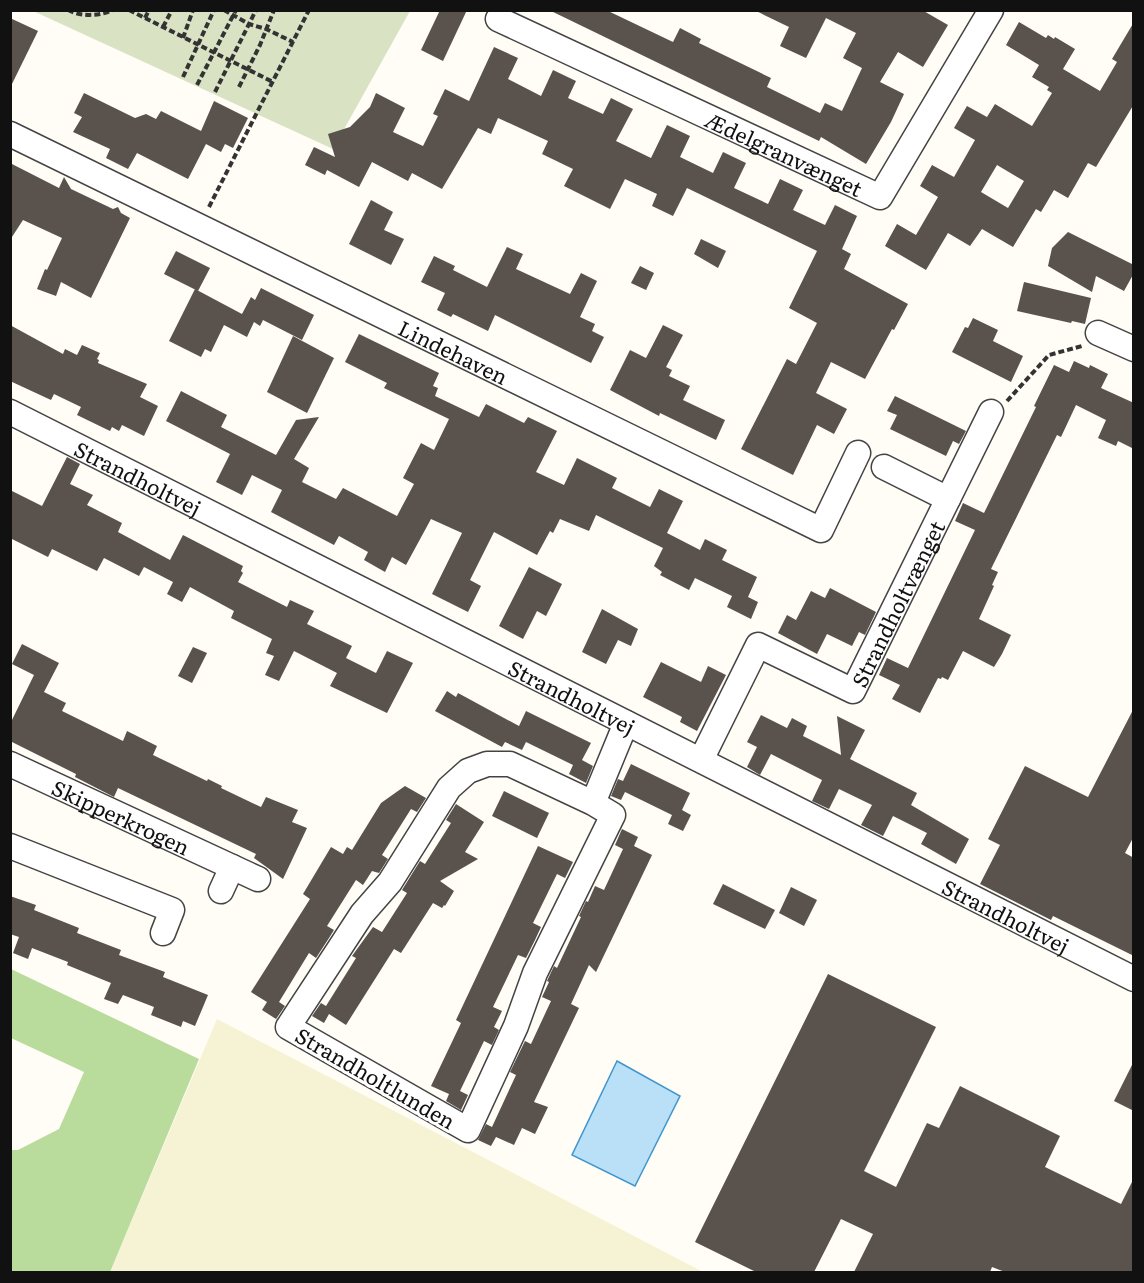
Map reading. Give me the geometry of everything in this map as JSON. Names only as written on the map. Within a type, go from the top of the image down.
[{"type":"street","name":"Ædelgranvænget","points":[[498,19],[880,197],[987,12]]},
{"type":"street","name":"Lindehaven","points":[[10,134],[821,530],[858,453]]},
{"type":"street","name":"Strandholtvej","points":[[10,412],[1134,979]]},
{"type":"street","name":"Strandholtvænget","points":[[701,760],[758,645],[853,691],[991,412]]},
{"type":"street","name":"Strandholtvænget","points":[[884,467],[948,499]]},
{"type":"street","points":[[593,802],[626,723]]},
{"type":"street","name":"Skipperkrogen","points":[[10,764],[258,879]]},
{"type":"street","name":"Strandholtlunden","points":[[487,764],[510,764],[593,802],[612,815],[535,973],[516,1026],[468,1130],[288,1027],[362,914],[390,882],[450,788],[468,771],[487,764]]},
{"type":"street","points":[[10,846],[172,910],[163,933]]},
{"type":"street","points":[[221,891],[232,867]]},
{"type":"path","points":[[68,10],[76,14],[104,14],[113,10]]},
{"type":"path","points":[[129,10],[273,82]]},
{"type":"path","points":[[145,18],[149,10]]},
{"type":"path","points":[[163,27],[172,10]]},
{"type":"path","points":[[183,38],[193,10]]},
{"type":"path","points":[[183,76],[214,10]]},
{"type":"path","points":[[224,10],[235,13],[249,24],[266,29],[293,42]]},
{"type":"path","points":[[215,92],[256,10]]},
{"type":"path","points":[[239,87],[274,10]]},
{"type":"path","points":[[199,226],[308,11]]},
{"type":"path","points":[[197,85],[235,13]]},
{"type":"path","points":[[991,412],[1009,399],[1049,354],[1115,340]]},
{"type":"shaded area","points":[[217,1019],[329,1077],[703,1272],[110,1272]]},
{"type":"green space","points":[[33,11],[410,11],[333,149]]},
{"type":"green space","points":[[11,969],[199,1059],[110,1272],[11,1272],[11,1150],[18,1150],[59,1129],[84,1072],[11,1038]]},
{"type":"water","points":[[617,1061],[680,1096],[635,1186],[572,1155]]},
{"type":"building","points":[[440,10],[467,10],[443,61],[421,50]]},
{"type":"building","points":[[549,10],[606,10],[673,42],[680,28],[701,39],[699,43],[771,78],[767,87],[820,113],[825,103],[842,111],[862,68],[843,58],[856,33],[826,18],[806,58],[780,46],[789,27],[754,10],[922,10],[948,25],[923,67],[898,52],[880,82],[904,94],[891,122],[866,164],[821,137],[819,141]]},
{"type":"building","points":[[10,18],[38,31],[10,88]]},
{"type":"building","points":[[1019,22],[1046,38],[1048,35],[1054,39],[1055,37],[1075,49],[1063,69],[1100,91],[1117,62],[1112,59],[1134,22],[1134,104],[1096,167],[1088,163],[1068,198],[1054,190],[1041,212],[1036,209],[1013,247],[982,229],[970,246],[948,233],[926,270],[885,246],[897,224],[916,235],[938,197],[920,186],[932,165],[954,177],[975,140],[954,128],[967,106],[987,117],[995,104],[1032,126],[1052,93],[1047,90],[1049,87],[1032,77],[1039,65],[1006,45]],"holes":[[[997,165],[1024,181],[1008,208],[981,192]]]},
{"type":"building","points":[[494,47],[518,58],[508,79],[541,96],[553,70],[576,81],[568,98],[603,114],[611,98],[633,109],[616,141],[651,158],[667,125],[690,136],[680,157],[713,173],[723,152],[746,163],[734,188],[768,204],[780,179],[803,190],[793,210],[825,225],[835,205],[857,216],[842,249],[851,254],[844,269],[908,304],[865,379],[831,362],[816,393],[847,409],[834,434],[817,425],[793,475],[741,449],[787,359],[796,364],[817,323],[789,308],[817,251],[687,188],[673,216],[652,206],[657,194],[625,179],[610,209],[564,186],[573,169],[542,154],[548,141],[498,118],[491,134],[478,128],[442,189],[412,173],[408,181],[372,162],[359,187],[327,170],[325,175],[305,165],[314,147],[335,157],[328,134],[350,127],[370,107],[376,93],[405,108],[393,132],[423,146],[438,116],[433,114],[445,89],[469,101]]},
{"type":"building","points":[[84,93],[135,118],[146,114],[156,119],[161,111],[201,131],[214,101],[248,118],[233,148],[225,144],[221,152],[206,144],[188,179],[137,153],[128,169],[106,158],[110,149],[73,132],[82,117],[74,113]]},
{"type":"building","points":[[10,163],[59,188],[64,177],[71,189],[113,209],[118,207],[121,213],[130,218],[91,298],[61,282],[56,296],[37,289],[62,238],[23,220],[10,240]]},
{"type":"building","points":[[371,200],[393,212],[384,230],[404,239],[391,265],[349,244]]},
{"type":"building","points":[[1068,232],[1134,265],[1134,273],[1124,291],[1096,276],[1092,292],[1048,266],[1052,248]]},
{"type":"building","points":[[701,239],[726,251],[718,268],[694,254]]},
{"type":"building","points":[[507,247],[523,254],[516,269],[570,294],[581,273],[597,281],[580,317],[595,324],[592,331],[604,337],[591,363],[495,315],[488,331],[453,314],[451,317],[437,310],[445,293],[421,282],[434,256],[455,266],[453,270],[487,287]]},
{"type":"building","points":[[176,251],[210,268],[198,291],[164,274]]},
{"type":"building","points":[[640,266],[654,273],[646,290],[631,283]]},
{"type":"building","points":[[1024,282],[1091,298],[1085,324],[1017,311]]},
{"type":"building","points":[[261,288],[314,315],[302,340],[263,320],[260,326],[254,322],[247,337],[224,325],[211,352],[205,349],[201,357],[169,341],[195,289],[242,314],[251,297],[255,300]]},
{"type":"building","points":[[973,318],[998,330],[993,341],[1023,356],[1011,382],[952,352],[965,327],[968,328]]},
{"type":"building","points":[[10,325],[63,354],[65,349],[77,355],[82,345],[100,353],[98,363],[147,384],[140,397],[158,406],[144,436],[122,425],[119,431],[112,427],[110,431],[77,415],[81,407],[54,394],[51,400],[10,381]]},
{"type":"building","points":[[663,325],[683,335],[666,367],[672,370],[669,376],[690,386],[683,400],[725,420],[716,440],[660,413],[659,416],[610,390],[630,350],[646,358]]},
{"type":"building","points":[[359,334],[439,373],[433,386],[438,388],[435,396],[479,417],[486,404],[524,423],[528,417],[557,431],[536,472],[564,485],[577,458],[617,478],[612,488],[650,507],[659,489],[683,501],[667,533],[700,550],[705,539],[727,550],[722,560],[757,577],[748,597],[758,602],[751,619],[727,607],[732,596],[695,578],[689,590],[660,575],[662,572],[654,566],[663,548],[596,515],[589,531],[560,519],[553,533],[550,531],[537,555],[494,532],[470,580],[481,586],[468,612],[432,594],[462,533],[431,519],[406,565],[392,557],[385,572],[364,560],[368,552],[339,536],[334,545],[271,512],[282,490],[252,475],[242,495],[216,482],[230,454],[166,421],[181,391],[227,415],[221,427],[276,455],[296,420],[319,417],[294,459],[309,468],[302,482],[336,499],[343,488],[397,516],[414,484],[403,478],[421,443],[434,450],[449,419],[384,388],[387,383],[345,362]]},
{"type":"building","points":[[293,336],[334,358],[307,413],[267,392]]},
{"type":"building","points":[[1074,361],[1089,368],[1090,365],[1108,374],[1101,388],[1134,403],[1134,449],[1118,441],[1116,446],[1098,438],[1106,420],[1076,405],[1061,437],[1057,435],[991,569],[998,572],[979,619],[1011,635],[1002,654],[994,667],[963,651],[948,680],[938,678],[920,713],[892,699],[900,685],[879,675],[887,658],[908,668],[975,530],[955,521],[963,503],[984,513],[1054,365],[1069,372]]},
{"type":"building","points":[[895,396],[966,431],[959,444],[953,441],[946,456],[890,429],[897,415],[887,411]]},
{"type":"building","points":[[67,457],[80,464],[70,484],[93,495],[87,505],[122,523],[118,532],[170,560],[183,535],[243,566],[241,571],[243,573],[238,582],[287,607],[290,600],[314,611],[307,624],[352,646],[346,658],[376,673],[387,651],[413,663],[387,713],[330,686],[337,673],[294,651],[279,681],[265,675],[274,656],[266,653],[272,639],[231,618],[234,611],[190,587],[182,602],[167,594],[173,582],[144,567],[139,576],[104,558],[97,571],[52,549],[48,557],[10,538],[10,490],[42,506]]},
{"type":"building","points":[[529,567],[562,584],[546,616],[537,611],[523,639],[499,626]]},
{"type":"building","points":[[830,588],[876,612],[865,635],[859,632],[852,646],[827,634],[817,654],[778,633],[787,615],[796,620],[811,591],[825,598]]},
{"type":"building","points":[[602,609],[638,629],[631,646],[618,640],[606,664],[582,652]]},
{"type":"building","points":[[22,644],[59,663],[44,692],[66,703],[62,711],[123,741],[127,731],[157,746],[153,755],[207,781],[208,779],[222,786],[221,788],[261,807],[266,797],[298,810],[292,822],[307,828],[283,879],[254,858],[256,854],[118,788],[114,797],[75,777],[76,774],[10,741],[10,724],[34,675],[12,664]]},
{"type":"building","points":[[193,647],[207,653],[192,683],[178,676]]},
{"type":"building","points":[[661,662],[701,682],[708,666],[726,675],[697,731],[680,722],[682,717],[643,697]]},
{"type":"building","points":[[447,691],[456,697],[458,693],[519,726],[526,711],[591,743],[582,760],[593,766],[586,783],[569,774],[573,765],[526,742],[522,750],[505,742],[502,747],[435,711]]},
{"type":"building","points":[[1134,708],[1134,836],[1125,853],[1134,858],[1134,956],[1053,916],[1051,920],[980,884],[1000,845],[988,839],[1025,766],[1088,797]]},
{"type":"building","points":[[761,715],[787,728],[792,718],[807,726],[803,736],[841,755],[837,716],[865,730],[850,759],[917,793],[911,805],[969,839],[956,864],[921,844],[927,833],[893,816],[883,836],[861,825],[872,805],[839,789],[829,809],[812,801],[822,780],[771,754],[760,775],[747,767],[757,747],[747,742]]},
{"type":"building","points":[[631,764],[690,793],[682,810],[691,815],[683,831],[668,824],[672,815],[625,792],[621,800],[611,796],[618,779],[623,781]]},
{"type":"building","points":[[405,786],[426,798],[417,812],[411,809],[382,855],[388,859],[379,873],[372,871],[363,885],[356,880],[327,926],[334,930],[329,938],[316,958],[309,953],[279,1002],[285,1006],[276,1019],[262,1010],[267,1002],[251,992],[310,899],[303,894],[331,847],[343,854],[347,847],[352,850],[381,803]]},
{"type":"building","points":[[504,791],[549,813],[537,838],[492,816]]},
{"type":"building","points":[[456,804],[484,822],[465,852],[478,859],[440,881],[454,891],[445,906],[442,908],[433,903],[401,953],[394,949],[346,1025],[329,1014],[324,1023],[312,1016],[321,1003],[326,1006],[356,958],[352,956],[373,927],[382,932],[407,893],[402,890],[420,861],[425,864],[451,823],[446,820]]},
{"type":"building","points":[[622,829],[638,837],[634,846],[652,855],[596,972],[589,965],[571,1004],[579,1008],[534,1102],[548,1107],[535,1134],[522,1128],[514,1145],[496,1137],[491,1146],[478,1140],[486,1124],[492,1127],[516,1075],[510,1072],[525,1041],[531,1044],[551,1001],[542,997],[549,982],[547,981],[554,966],[557,968],[586,901],[588,902],[595,886],[604,890],[623,849],[615,845]]},
{"type":"building","points":[[538,846],[573,862],[565,878],[557,874],[533,923],[541,927],[535,940],[526,958],[518,955],[493,1007],[502,1011],[494,1027],[499,1030],[492,1045],[484,1041],[460,1091],[468,1095],[461,1110],[446,1101],[449,1094],[431,1086],[461,1023],[456,1020]]},
{"type":"building","points":[[723,884],[775,910],[765,929],[713,904]]},
{"type":"building","points":[[791,887],[817,900],[804,926],[779,913]]},
{"type":"building","points":[[10,896],[36,905],[34,910],[79,928],[77,933],[121,950],[119,955],[165,972],[163,977],[208,995],[195,1026],[183,1021],[181,1027],[151,1015],[154,1007],[123,995],[118,1004],[104,999],[111,983],[67,965],[68,962],[32,948],[28,959],[13,953],[19,937],[10,934]]},
{"type":"building","points":[[828,974],[936,1027],[864,1171],[896,1187],[927,1123],[939,1128],[960,1086],[1060,1136],[1045,1167],[1121,1204],[1134,1178],[1134,1272],[1005,1272],[992,1267],[990,1272],[854,1272],[873,1234],[841,1219],[814,1272],[756,1272],[695,1242]]},
{"type":"building","points":[[1134,1061],[1134,1111],[1114,1101]]}]
